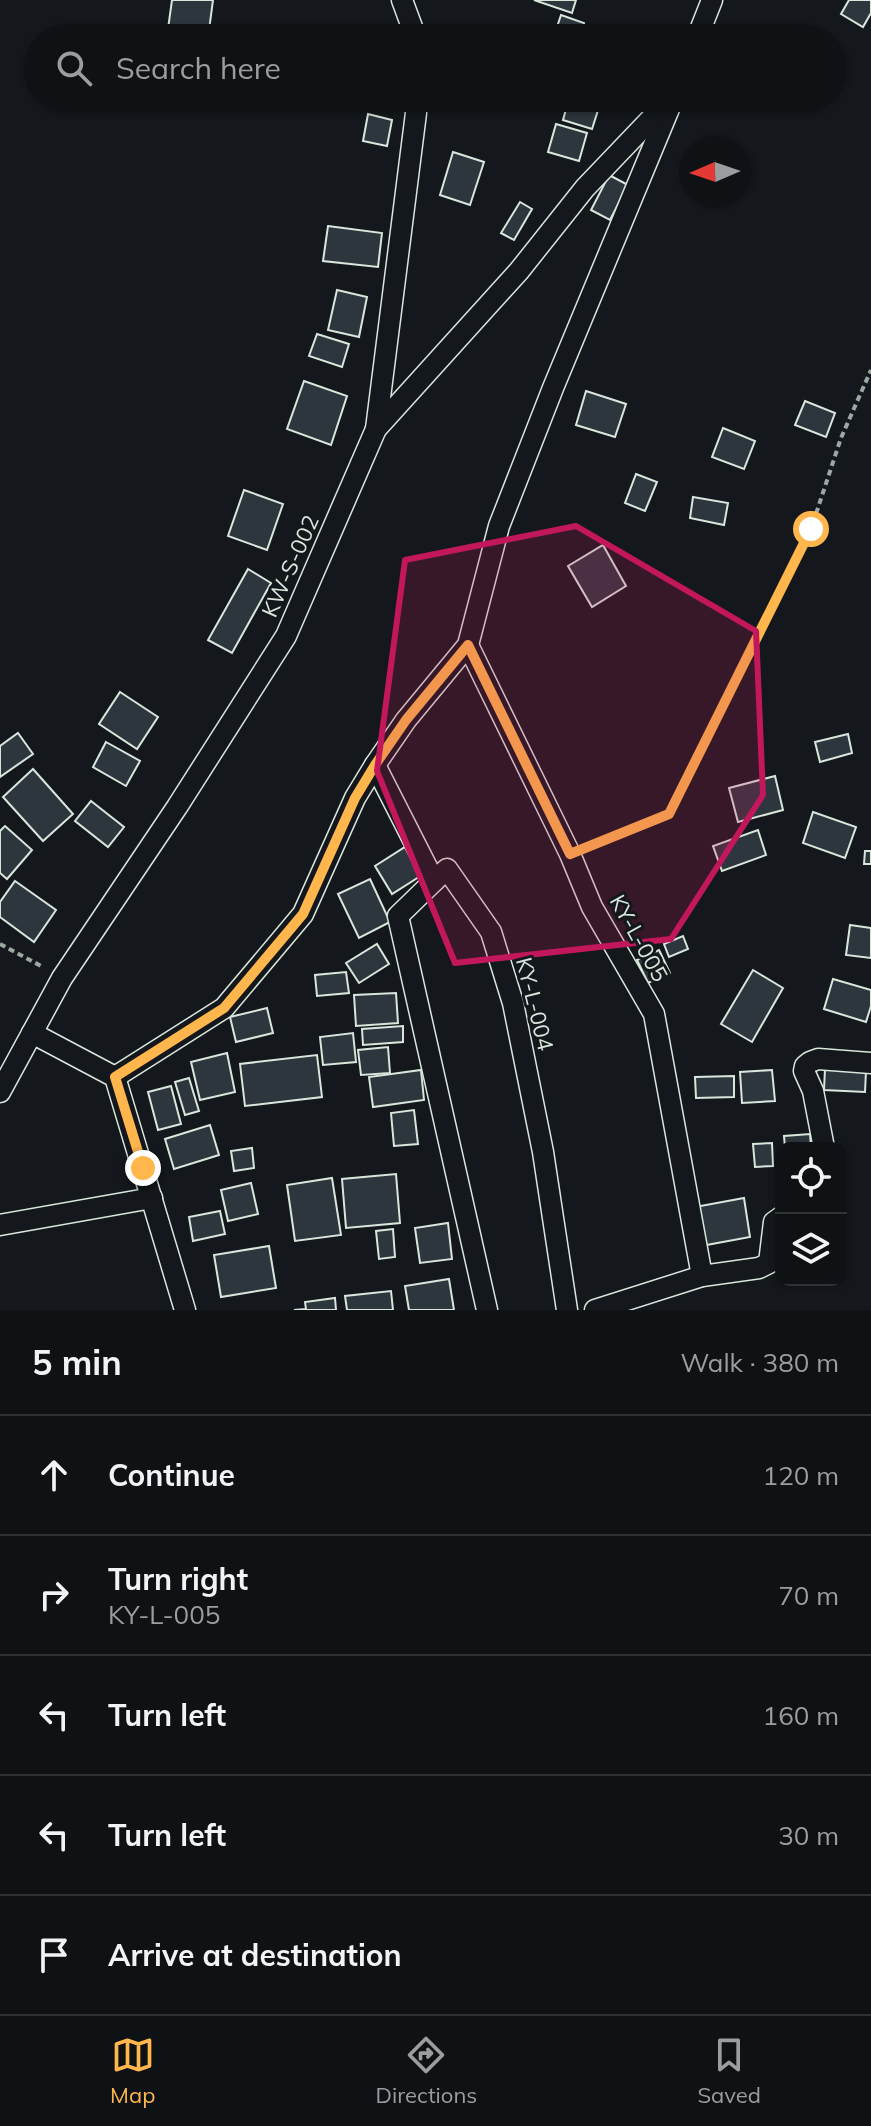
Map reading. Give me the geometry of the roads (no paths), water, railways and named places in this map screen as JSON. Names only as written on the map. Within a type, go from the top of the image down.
[{"type":"street","points":[[402,0],[411,24]]},
{"type":"street","points":[[703,24],[712,0]]},
{"type":"street","points":[[376,429],[416,112]]},
{"type":"street","name":"KW-S-002","points":[[0,1092],[62,978],[177,807],[286,636],[376,429],[519,271],[585,188],[658,112]]},
{"type":"street","points":[[115,1077],[224,1008],[303,914],[355,798],[375,765],[406,720],[468,645],[499,526],[666,112]]},
{"type":"street","name":"KY-L-005","points":[[468,645],[570,854],[592,907],[654,1014],[702,1276]]},
{"type":"street","points":[[375,765],[434,881],[398,916],[487,1310]]},
{"type":"street","name":"KY-L-004","points":[[434,881],[447,869],[491,932],[513,1003],[543,1152],[567,1310]]},
{"type":"street","points":[[32,1033],[115,1077],[185,1310]]},
{"type":"street","points":[[823,1142],[805,1066],[818,1059],[871,1063]]},
{"type":"street","points":[[0,1225],[152,1198]]},
{"type":"street","points":[[595,1310],[702,1276],[759,1268],[769,1263],[775,1221]]}]
